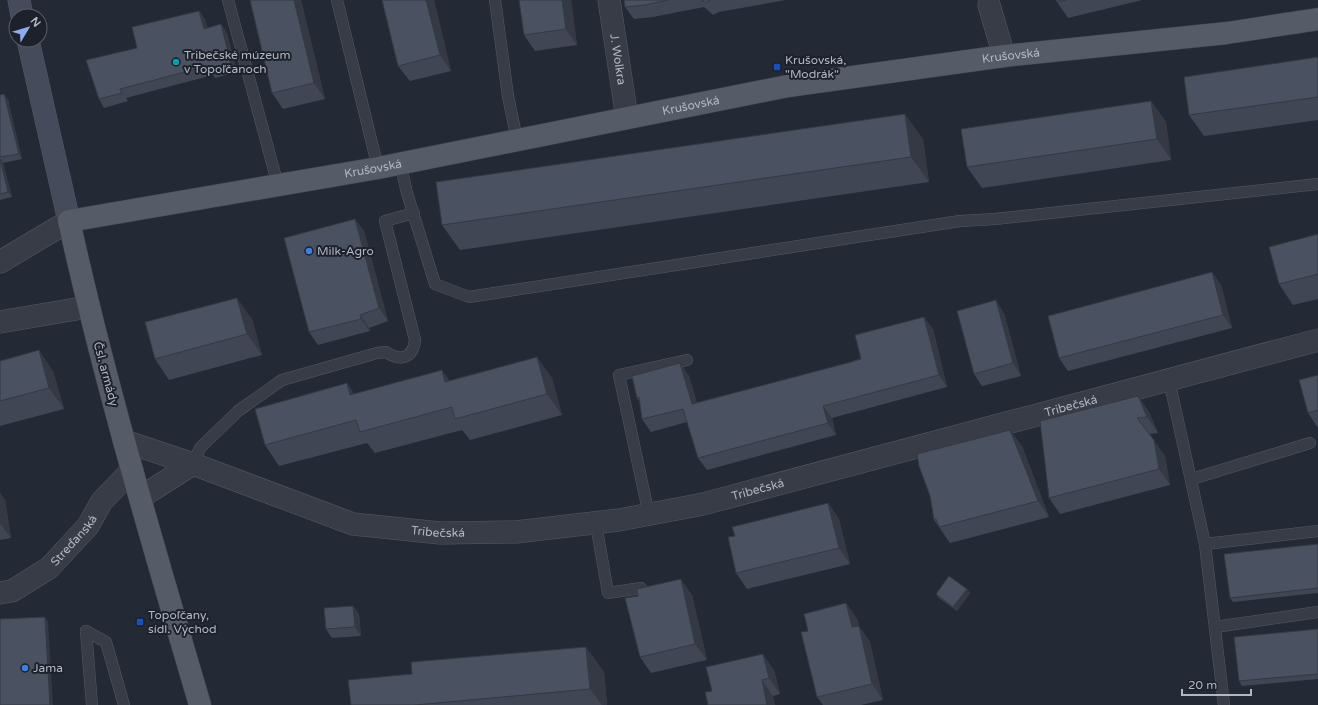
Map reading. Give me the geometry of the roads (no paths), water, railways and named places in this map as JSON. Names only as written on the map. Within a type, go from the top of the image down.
[{"type":"main road","name":"Krušovská","points":[[68,221],[378,168],[788,86],[1004,56],[1227,33],[1318,19]]},
{"type":"main road","name":"Čsl. armády","points":[[30,48],[88,307],[132,470],[200,705]]},
{"type":"street","name":"J. Wolkra","points":[[609,0],[627,118]]},
{"type":"street","points":[[989,2],[1004,56]]},
{"type":"street","points":[[0,262],[68,221]]},
{"type":"street","points":[[0,322],[88,307]]},
{"type":"street","name":"Tribečská","points":[[124,441],[193,464],[353,524],[447,533],[516,532],[596,524],[704,504],[1318,340]]},
{"type":"street","points":[[140,497],[193,464]]},
{"type":"street","name":"Streďanská","points":[[0,593],[12,591],[49,568],[88,526],[102,501],[132,470]]},
{"type":"lane","points":[[228,0],[278,185]]},
{"type":"lane","points":[[337,0],[378,168]]},
{"type":"lane","points":[[495,0],[508,96],[517,140]]},
{"type":"lane","points":[[400,163],[407,193],[434,284],[469,297],[960,221],[996,220],[1318,184]]},
{"type":"lane","points":[[193,464],[200,448],[232,416],[282,380],[377,353],[386,352],[394,357],[409,355],[414,349],[416,340],[385,221],[414,213]]},
{"type":"lane","points":[[649,515],[619,375],[687,360]]},
{"type":"lane","points":[[1169,380],[1192,479],[1205,544],[1224,705]]},
{"type":"lane","points":[[1192,479],[1310,443]]},
{"type":"lane","points":[[596,524],[608,594],[641,588]]},
{"type":"lane","points":[[1205,544],[1318,530]]},
{"type":"lane","points":[[1214,627],[1318,612]]},
{"type":"lane","points":[[92,705],[86,631],[106,642],[124,705]]},
{"type":"place","name":"Tribečské múzeum v Topoľčanoch","points":[[176,62]]},
{"type":"place","name":"Krušovská, \"Modrák\"","points":[[777,67]]},
{"type":"place","name":"Milk-Agro","points":[[309,251]]},
{"type":"place","name":"Topoľčany, sídl. Východ","points":[[140,622]]},
{"type":"place","name":"Jama","points":[[25,668]]}]
